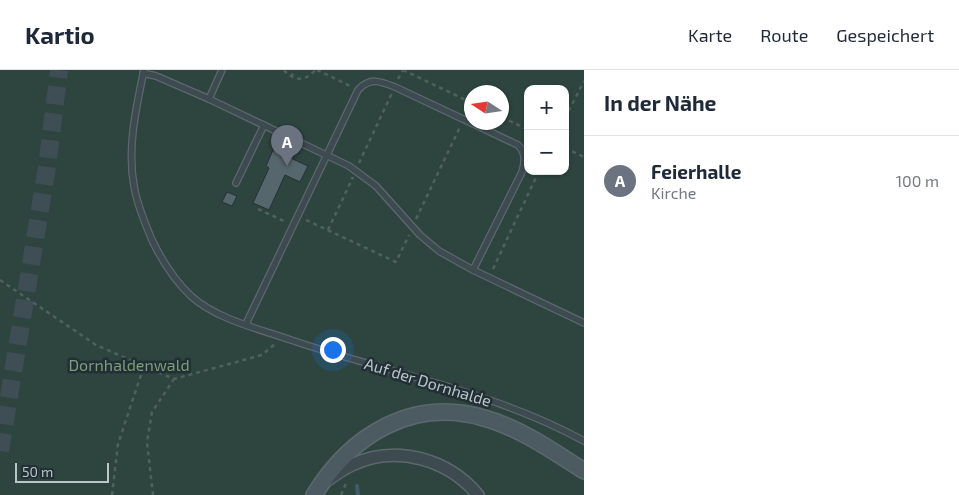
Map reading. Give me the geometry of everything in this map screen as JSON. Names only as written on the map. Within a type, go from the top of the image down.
[{"type":"main road","points":[[318,489],[343,456],[368,435],[404,418],[443,412],[469,414],[506,426],[584,471]]},
{"type":"street","points":[[318,489],[353,464],[386,456],[408,456],[432,461],[445,468],[478,495]]},
{"type":"lane","points":[[209,99],[222,70]]},
{"type":"lane","points":[[143,72],[209,99],[327,155],[356,171],[376,186],[420,235],[439,252],[489,278],[583,320]]},
{"type":"lane","name":"Auf der Dornhalde","points":[[143,72],[132,137],[131,165],[134,188],[144,223],[160,256],[175,279],[191,296],[210,310],[246,324],[495,402],[560,428],[584,441]]},
{"type":"lane","points":[[246,324],[358,90],[367,82],[374,80],[395,87],[518,146],[522,150],[525,164],[522,172],[473,270]]},
{"type":"lane","points":[[236,184],[264,125]]},
{"type":"path","points":[[284,70],[291,77],[302,79],[308,77],[316,70],[358,90]]},
{"type":"path","points":[[291,77],[294,70]]},
{"type":"path","points":[[328,230],[403,70],[464,99]]},
{"type":"path","points":[[569,110],[584,81]]},
{"type":"path","points":[[509,120],[524,128]]},
{"type":"path","points":[[569,150],[584,156]]},
{"type":"path","points":[[489,278],[537,175]]},
{"type":"path","points":[[258,209],[293,226]]},
{"type":"path","points":[[0,280],[96,345],[174,380]]},
{"type":"path","points":[[153,495],[147,442],[152,412],[174,380],[262,355],[283,337]]},
{"type":"path","points":[[112,495],[118,444],[144,366]]},
{"type":"green space","name":"Dornhaldenwald","points":[[0,70],[584,70],[584,495],[0,495]]},
{"type":"building","points":[[273,150],[308,166],[300,182],[285,175],[269,210],[253,203],[269,168],[266,166]]},
{"type":"building","points":[[227,192],[237,196],[232,206],[222,202]]},
{"type":"waterway","points":[[357,486],[358,495]]},
{"type":"tunnel","points":[[0,451],[47,167],[59,70]]},
{"type":"place","name":"Feierhalle","points":[[287,166]]}]
